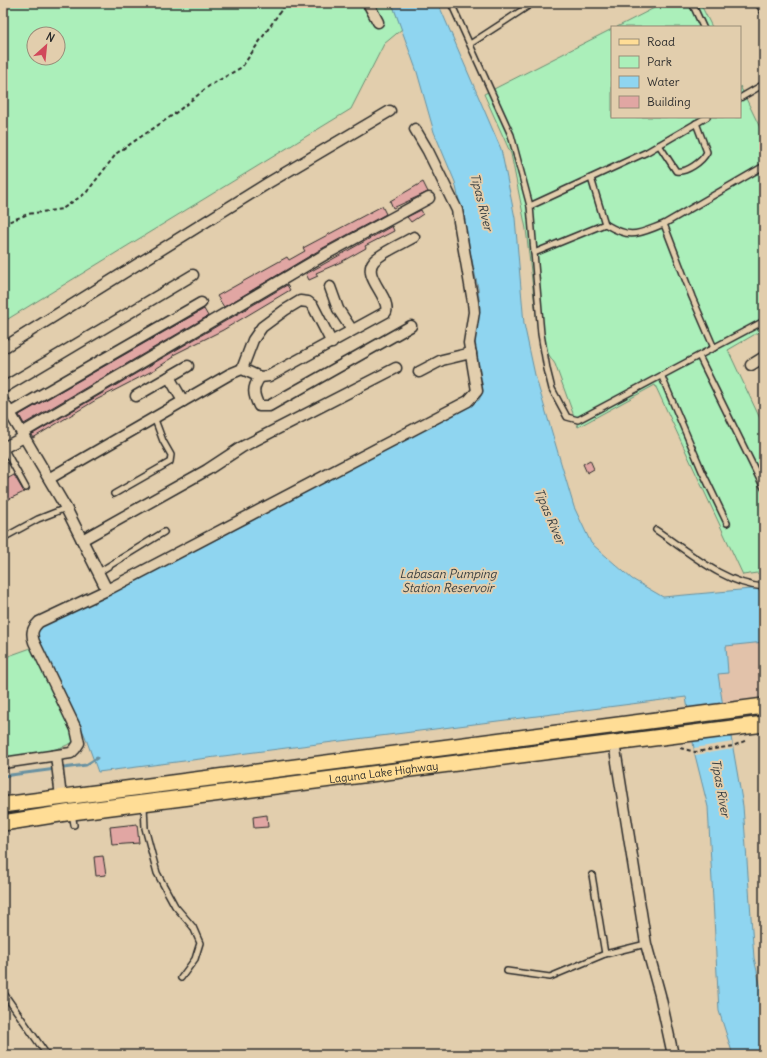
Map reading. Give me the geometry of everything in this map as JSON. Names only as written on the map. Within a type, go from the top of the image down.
[{"type":"main road","name":"Laguna Lake Highway","points":[[3,805],[61,793],[257,772],[764,706]]},
{"type":"main road","name":"Laguna Lake Highway","points":[[3,823],[73,819],[144,803],[764,724]]},
{"type":"main road","points":[[257,772],[259,788]]},
{"type":"street","points":[[368,3],[378,22]]},
{"type":"street","points":[[3,348],[268,183],[390,111]]},
{"type":"street","points":[[3,763],[56,760],[76,749],[79,743],[78,735],[31,634],[34,627],[39,622],[107,590],[468,402],[478,391],[469,342],[474,312],[473,302],[457,210],[428,151],[415,129]]},
{"type":"street","points":[[4,448],[23,435],[326,254],[429,198]]},
{"type":"street","points":[[242,369],[260,377],[269,376],[332,343],[352,330],[386,312],[387,305],[371,271],[374,261],[414,237]]},
{"type":"street","points":[[3,388],[193,275]]},
{"type":"street","points":[[330,287],[338,309],[352,330]]},
{"type":"street","points":[[50,478],[154,417],[230,374],[242,369],[257,333],[285,310],[300,302],[308,302],[313,306],[332,343]]},
{"type":"street","points":[[10,413],[201,303]]},
{"type":"street","points":[[260,377],[253,388],[253,392],[260,406],[269,406],[411,326]]},
{"type":"street","points":[[419,372],[442,360],[471,353]]},
{"type":"street","points":[[751,365],[764,357]]},
{"type":"street","points":[[136,396],[188,366]]},
{"type":"street","points":[[82,540],[207,470],[242,447],[396,368]]},
{"type":"street","points":[[169,377],[183,401]]},
{"type":"street","points":[[3,401],[50,478],[107,590]]},
{"type":"street","points":[[614,743],[646,944],[660,995],[673,1055]]},
{"type":"street","points":[[56,760],[61,793]]},
{"type":"lane","points":[[451,3],[511,135],[530,206],[541,334],[547,369],[552,389],[567,417],[578,420],[662,377],[764,321]]},
{"type":"lane","points":[[470,44],[533,3]]},
{"type":"lane","points":[[692,3],[703,26]]},
{"type":"lane","points":[[758,3],[764,13]]},
{"type":"lane","points":[[741,97],[764,84]]},
{"type":"lane","points":[[530,206],[660,145],[705,118]]},
{"type":"lane","points":[[660,145],[676,171],[684,170],[704,157],[707,152],[696,123]]},
{"type":"lane","points":[[591,178],[605,224],[619,232],[634,234],[664,224],[764,166]]},
{"type":"lane","points":[[534,254],[605,224]]},
{"type":"lane","points":[[664,224],[692,297],[714,348]]},
{"type":"lane","points":[[699,356],[764,488]]},
{"type":"lane","points":[[662,377],[702,471],[727,523]]},
{"type":"lane","points":[[114,494],[170,462],[171,455],[163,441],[154,417]]},
{"type":"lane","points":[[4,448],[26,488]]},
{"type":"lane","points":[[3,538],[38,519],[66,508]]},
{"type":"lane","points":[[656,530],[720,573],[754,586],[764,587]]},
{"type":"lane","points":[[98,572],[164,532]]},
{"type":"lane","points":[[144,803],[145,828],[157,873],[174,906],[193,927],[200,943],[195,959],[182,978]]},
{"type":"lane","points":[[592,875],[605,954]]},
{"type":"lane","points":[[507,971],[550,977],[605,954],[646,944]]},
{"type":"lane","points":[[3,992],[47,1055]]},
{"type":"path","points":[[3,224],[28,214],[62,209],[86,193],[117,153],[173,115],[209,86],[242,67],[286,3]]},
{"type":"path","points":[[695,752],[733,746],[748,739]]},
{"type":"shaded area","points":[[764,642],[764,697],[722,702],[718,674],[728,672],[726,646]]},
{"type":"green space","points":[[3,3],[392,3],[402,29],[384,44],[351,109],[3,322]]},
{"type":"green space","points":[[664,3],[700,3],[712,26],[619,26]]},
{"type":"green space","points":[[611,30],[611,118],[741,118],[741,88],[764,136],[764,329],[728,350],[764,427],[764,575],[757,573],[743,575],[655,385],[578,427],[555,364],[539,340],[526,229],[511,154],[484,94]]},
{"type":"green space","points":[[31,648],[74,738],[72,743],[55,749],[3,759],[3,658]]},
{"type":"water","name":"Labasan Pumping Station Reservoir","points":[[392,3],[438,3],[501,149],[515,218],[524,324],[535,375],[574,507],[591,543],[632,579],[663,597],[762,588],[764,590],[764,642],[726,646],[728,673],[718,674],[726,726],[730,731],[743,806],[754,958],[764,1002],[764,1055],[733,1055],[719,1011],[708,807],[695,755],[686,697],[98,772],[85,736],[38,642],[38,628],[479,400],[483,391],[474,335],[480,308],[478,288],[455,182],[434,132],[417,72]]},
{"type":"pier","points":[[732,742],[733,749],[695,755],[694,748]]},
{"type":"building","points":[[423,182],[428,192],[393,208],[390,201]]},
{"type":"building","points":[[382,206],[386,214],[323,248],[224,307],[217,296],[287,257],[289,260],[305,251],[303,248]]},
{"type":"building","points":[[421,210],[423,214],[411,222],[407,217]]},
{"type":"building","points":[[392,226],[394,231],[365,246],[366,248],[341,262],[316,273],[318,276],[309,280],[306,274]]},
{"type":"building","points":[[287,285],[290,290],[223,330],[173,355],[174,357],[154,370],[96,400],[33,438],[31,435]]},
{"type":"building","points":[[204,309],[208,316],[24,424],[19,415]]},
{"type":"building","points":[[590,460],[594,469],[587,473],[583,464]]},
{"type":"building","points":[[14,475],[24,492],[3,502],[3,481]]},
{"type":"building","points":[[267,815],[268,827],[254,828],[253,817]]},
{"type":"building","points":[[137,824],[139,843],[112,845],[110,827]]},
{"type":"building","points":[[103,856],[106,875],[96,876],[94,857]]},
{"type":"waterway","points":[[3,776],[86,765],[97,758]]},
{"type":"water label","name":"Tipas River","points":[[482,202]]},
{"type":"water label","name":"Tipas River","points":[[550,516]]},
{"type":"water label","name":"Tipas River","points":[[721,788]]}]
